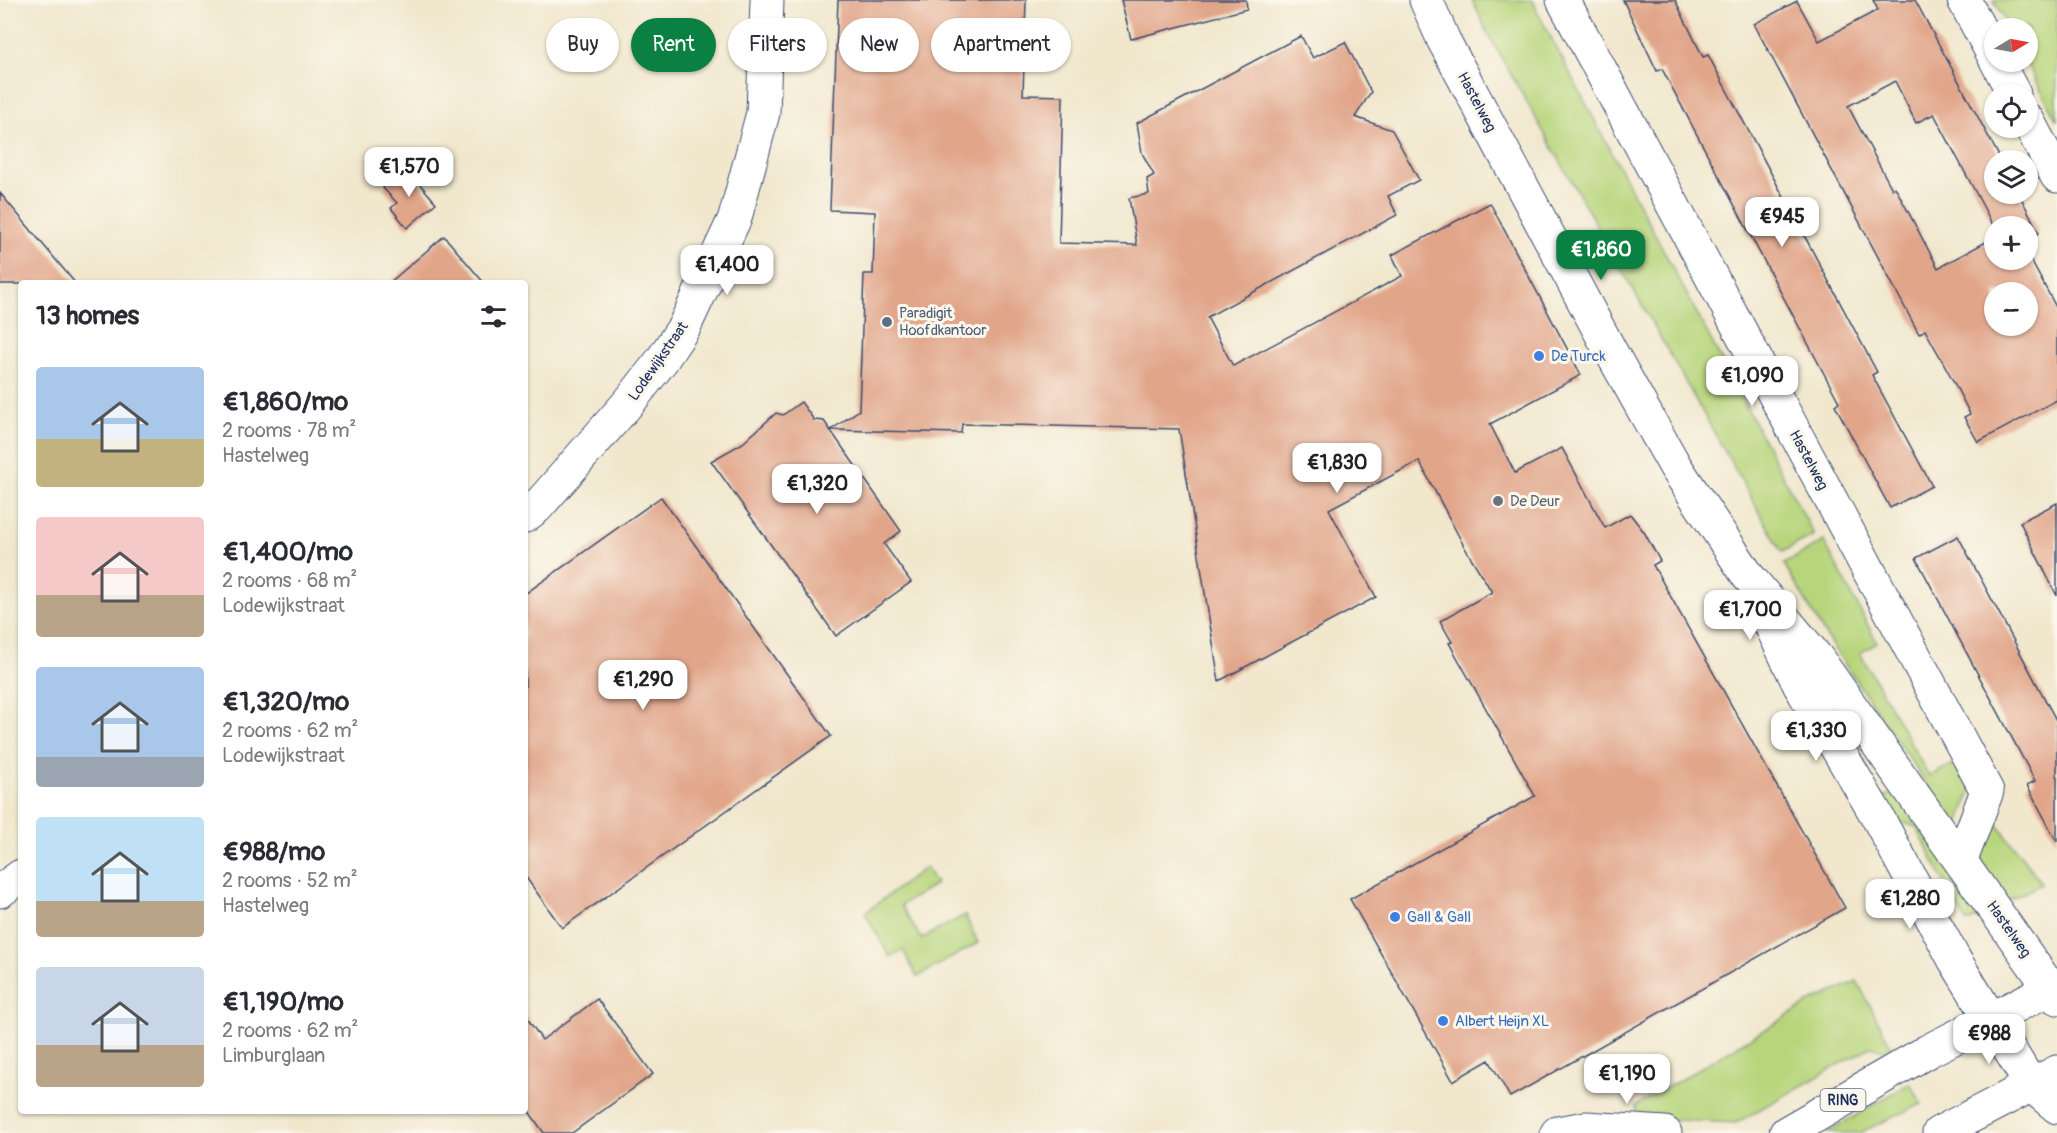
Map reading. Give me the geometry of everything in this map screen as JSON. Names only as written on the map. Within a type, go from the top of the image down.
[{"type":"street","name":"Lodewijkstraat","points":[[528,514],[537,507],[656,368],[684,327],[700,294],[735,218],[762,113],[767,0]]},
{"type":"street","name":"Hastelweg","points":[[1426,0],[1444,41],[1675,466],[1748,576],[1817,658],[2055,990]]},
{"type":"street","name":"Hastelweg","points":[[1563,0],[1987,791],[1962,860]]},
{"type":"street","points":[[1964,0],[1984,38]]},
{"type":"street","points":[[2037,138],[2057,176]]},
{"type":"street","name":"Hastelweg","points":[[1748,576],[1799,684],[1876,814],[1954,959],[1991,1019],[2044,1078],[2057,1107]]},
{"type":"street","points":[[0,891],[18,878]]},
{"type":"street","name":"RING","points":[[1786,1133],[1901,1066],[1991,1019],[2055,990]]},
{"type":"street","points":[[1939,1133],[2044,1078]]},
{"type":"street","points":[[1572,1131],[1665,1133]]},
{"type":"green space","points":[[1472,0],[1533,0],[1814,535],[1782,552],[1488,34]]},
{"type":"green space","points":[[1994,0],[2057,0],[2057,121],[2031,72],[2038,72],[2038,18],[2004,18]]},
{"type":"green space","points":[[1824,541],[1877,643],[1860,653],[1929,776],[1956,763],[1973,785],[1957,829],[1829,641],[1784,564]]},
{"type":"green space","points":[[1904,786],[1987,912],[1967,923],[1916,827],[1895,820],[1882,799]]},
{"type":"green space","points":[[1993,818],[2042,884],[2005,902],[1982,864],[1980,856]]},
{"type":"green space","points":[[926,867],[936,884],[901,905],[921,939],[965,915],[978,943],[917,977],[903,950],[890,957],[865,913]]},
{"type":"green space","points":[[1857,981],[1893,1050],[1870,1047],[1736,1123],[1641,1118],[1636,1113],[1636,1106],[1811,1002]]},
{"type":"green space","points":[[1910,1083],[1922,1104],[1859,1133],[1827,1133]]},
{"type":"building","points":[[838,0],[1026,0],[1025,18],[931,18],[931,72],[1024,72],[1023,95],[1063,96],[1059,243],[1137,245],[1129,198],[1149,194],[1147,179],[1154,175],[1142,153],[1137,123],[1301,36],[1313,58],[1345,42],[1371,92],[1355,117],[1392,130],[1419,180],[1388,196],[1397,215],[1207,317],[1233,366],[1402,276],[1392,255],[1490,203],[1581,375],[1490,424],[1515,473],[1562,448],[1605,528],[1630,514],[1644,532],[1660,561],[1653,565],[1845,908],[1510,1097],[1489,1060],[1453,1081],[1350,899],[1535,796],[1449,643],[1452,642],[1440,621],[1492,592],[1465,548],[1419,461],[1329,509],[1376,597],[1219,681],[1179,429],[962,424],[961,433],[831,430],[859,410],[864,274],[873,274],[875,212],[830,210]]},
{"type":"building","points":[[1121,0],[1246,0],[1247,9],[1131,39]]},
{"type":"building","points":[[1623,0],[1675,0],[1703,57],[1708,55],[1877,372],[1872,375],[1932,486],[1890,508],[1835,405],[1839,402],[1662,69],[1657,71]]},
{"type":"building","points":[[1873,0],[1915,0],[1984,128],[1984,138],[1989,138],[1996,150],[1984,150],[1984,204],[2024,204],[2030,216],[1988,216],[1934,114],[1916,123],[1895,81],[1848,106],[1892,189],[1895,187],[1938,268],[1984,243],[1984,270],[2036,270],[2057,309],[2057,400],[1978,442],[1964,417],[1970,414],[1949,373],[1925,330],[1919,334],[1754,24],[1797,1],[1819,41],[1878,10]]},
{"type":"building","points":[[406,168],[436,203],[407,228],[391,208],[397,203],[383,188]]},
{"type":"building","points":[[0,193],[73,280],[18,280],[18,284],[0,284]]},
{"type":"building","points":[[444,236],[482,280],[393,280]]},
{"type":"building","points":[[801,402],[814,420],[824,421],[901,531],[884,544],[911,582],[836,636],[711,461],[743,443],[776,413],[783,415]]},
{"type":"building","points":[[661,497],[831,736],[562,928],[528,880],[528,592]]},
{"type":"building","points":[[2057,503],[2057,596],[2020,522]]},
{"type":"building","points":[[1958,536],[2057,722],[2057,842],[2027,785],[2035,781],[1916,558]]},
{"type":"building","points":[[597,999],[653,1074],[572,1133],[544,1133],[528,1110],[528,1019],[542,1040]]},
{"type":"place","name":"Paradigit Hoofdkantoor","points":[[887,322]]},
{"type":"place","name":"De Turck","points":[[1539,356]]},
{"type":"place","name":"De Deur","points":[[1498,501]]},
{"type":"place","name":"Gall & Gall","points":[[1395,917]]},
{"type":"place","name":"Albert Heijn XL","points":[[1443,1021]]}]
